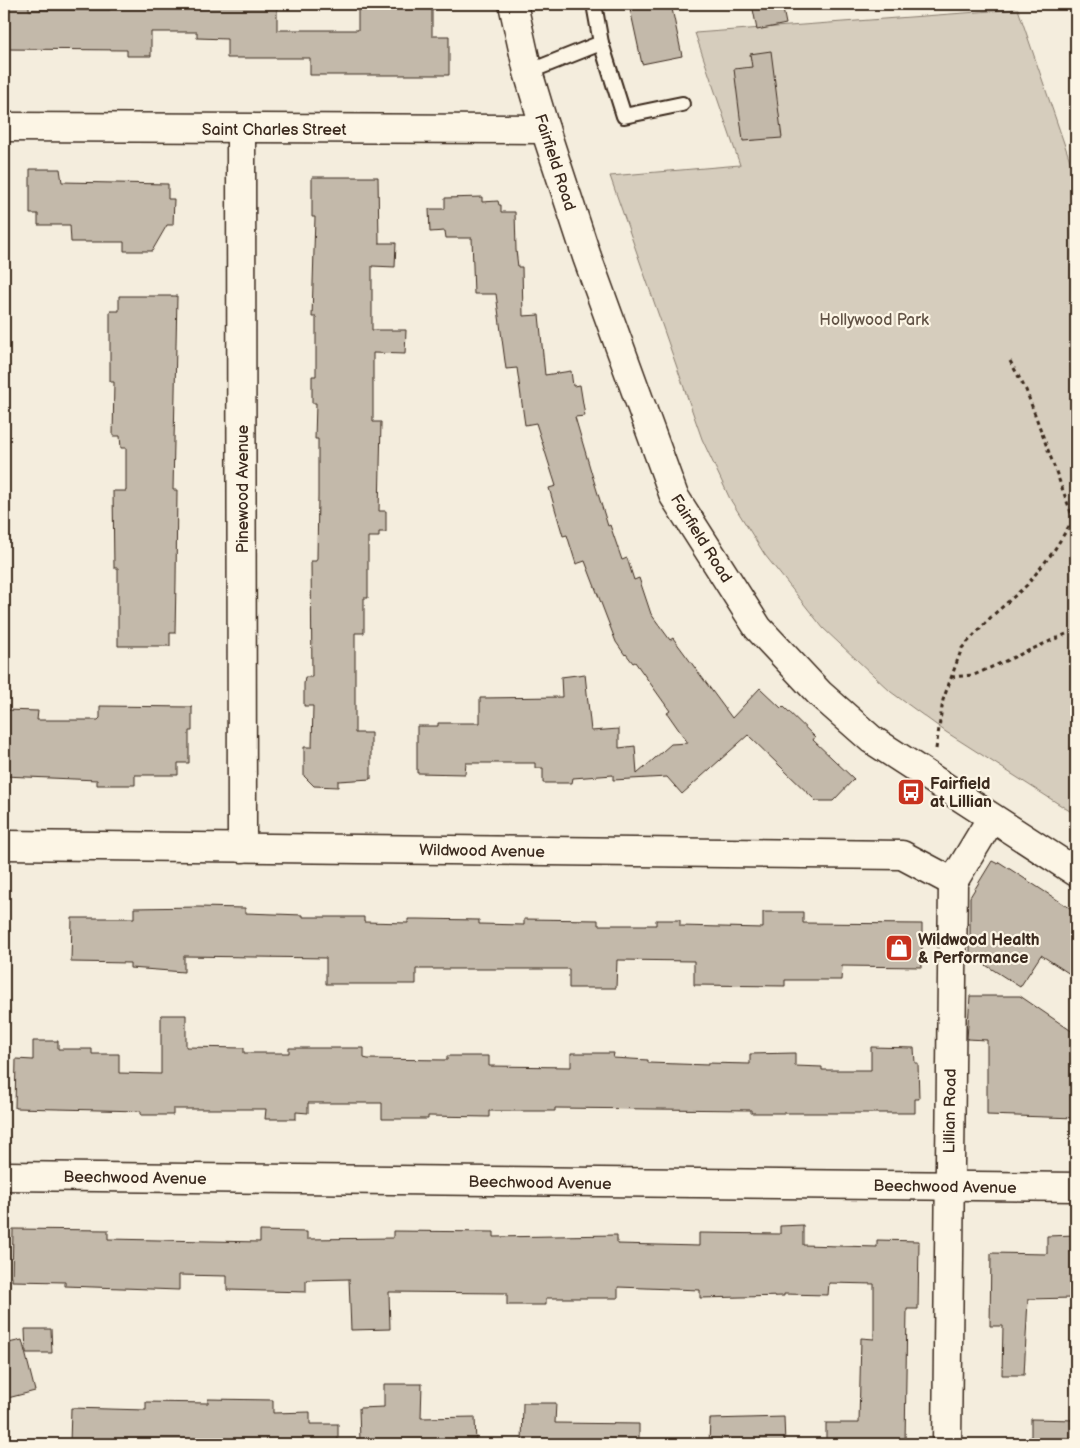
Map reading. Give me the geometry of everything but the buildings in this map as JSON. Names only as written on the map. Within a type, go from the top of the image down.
[{"type":"street","name":"Fairfield Road","points":[[513,4],[528,72],[545,129],[587,257],[674,496],[758,628],[820,694],[871,739],[991,819],[1076,872]]},
{"type":"street","name":"Saint Charles Street","points":[[4,127],[545,129]]},
{"type":"street","name":"Pinewood Avenue","points":[[241,129],[242,848]]},
{"type":"street","points":[[953,882],[991,819]]},
{"type":"street","name":"Wildwood Avenue","points":[[4,845],[902,855],[953,882]]},
{"type":"street","name":"Lillian Road","points":[[947,1444],[948,1186],[953,882]]},
{"type":"street","name":"Beechwood Avenue","points":[[4,1176],[1076,1187]]},
{"type":"lane","points":[[594,4],[601,43],[624,116],[682,104]]},
{"type":"lane","points":[[528,72],[601,43]]},
{"type":"path","points":[[1010,361],[1026,390],[1073,518]]},
{"type":"path","points":[[931,779],[943,700],[962,648],[980,627],[1027,585],[1053,552],[1076,515]]},
{"type":"path","points":[[951,677],[974,675],[1066,634]]},
{"type":"green space","name":"Hollywood Park","points":[[1018,9],[1076,178],[1076,815],[946,732],[891,692],[823,628],[765,555],[730,499],[702,439],[610,176],[740,165],[695,33]]},
{"type":"place","name":"Fairfield at Lillian","points":[[911,792]]},
{"type":"place","name":"Wildwood Health & Performance","points":[[899,948]]}]
